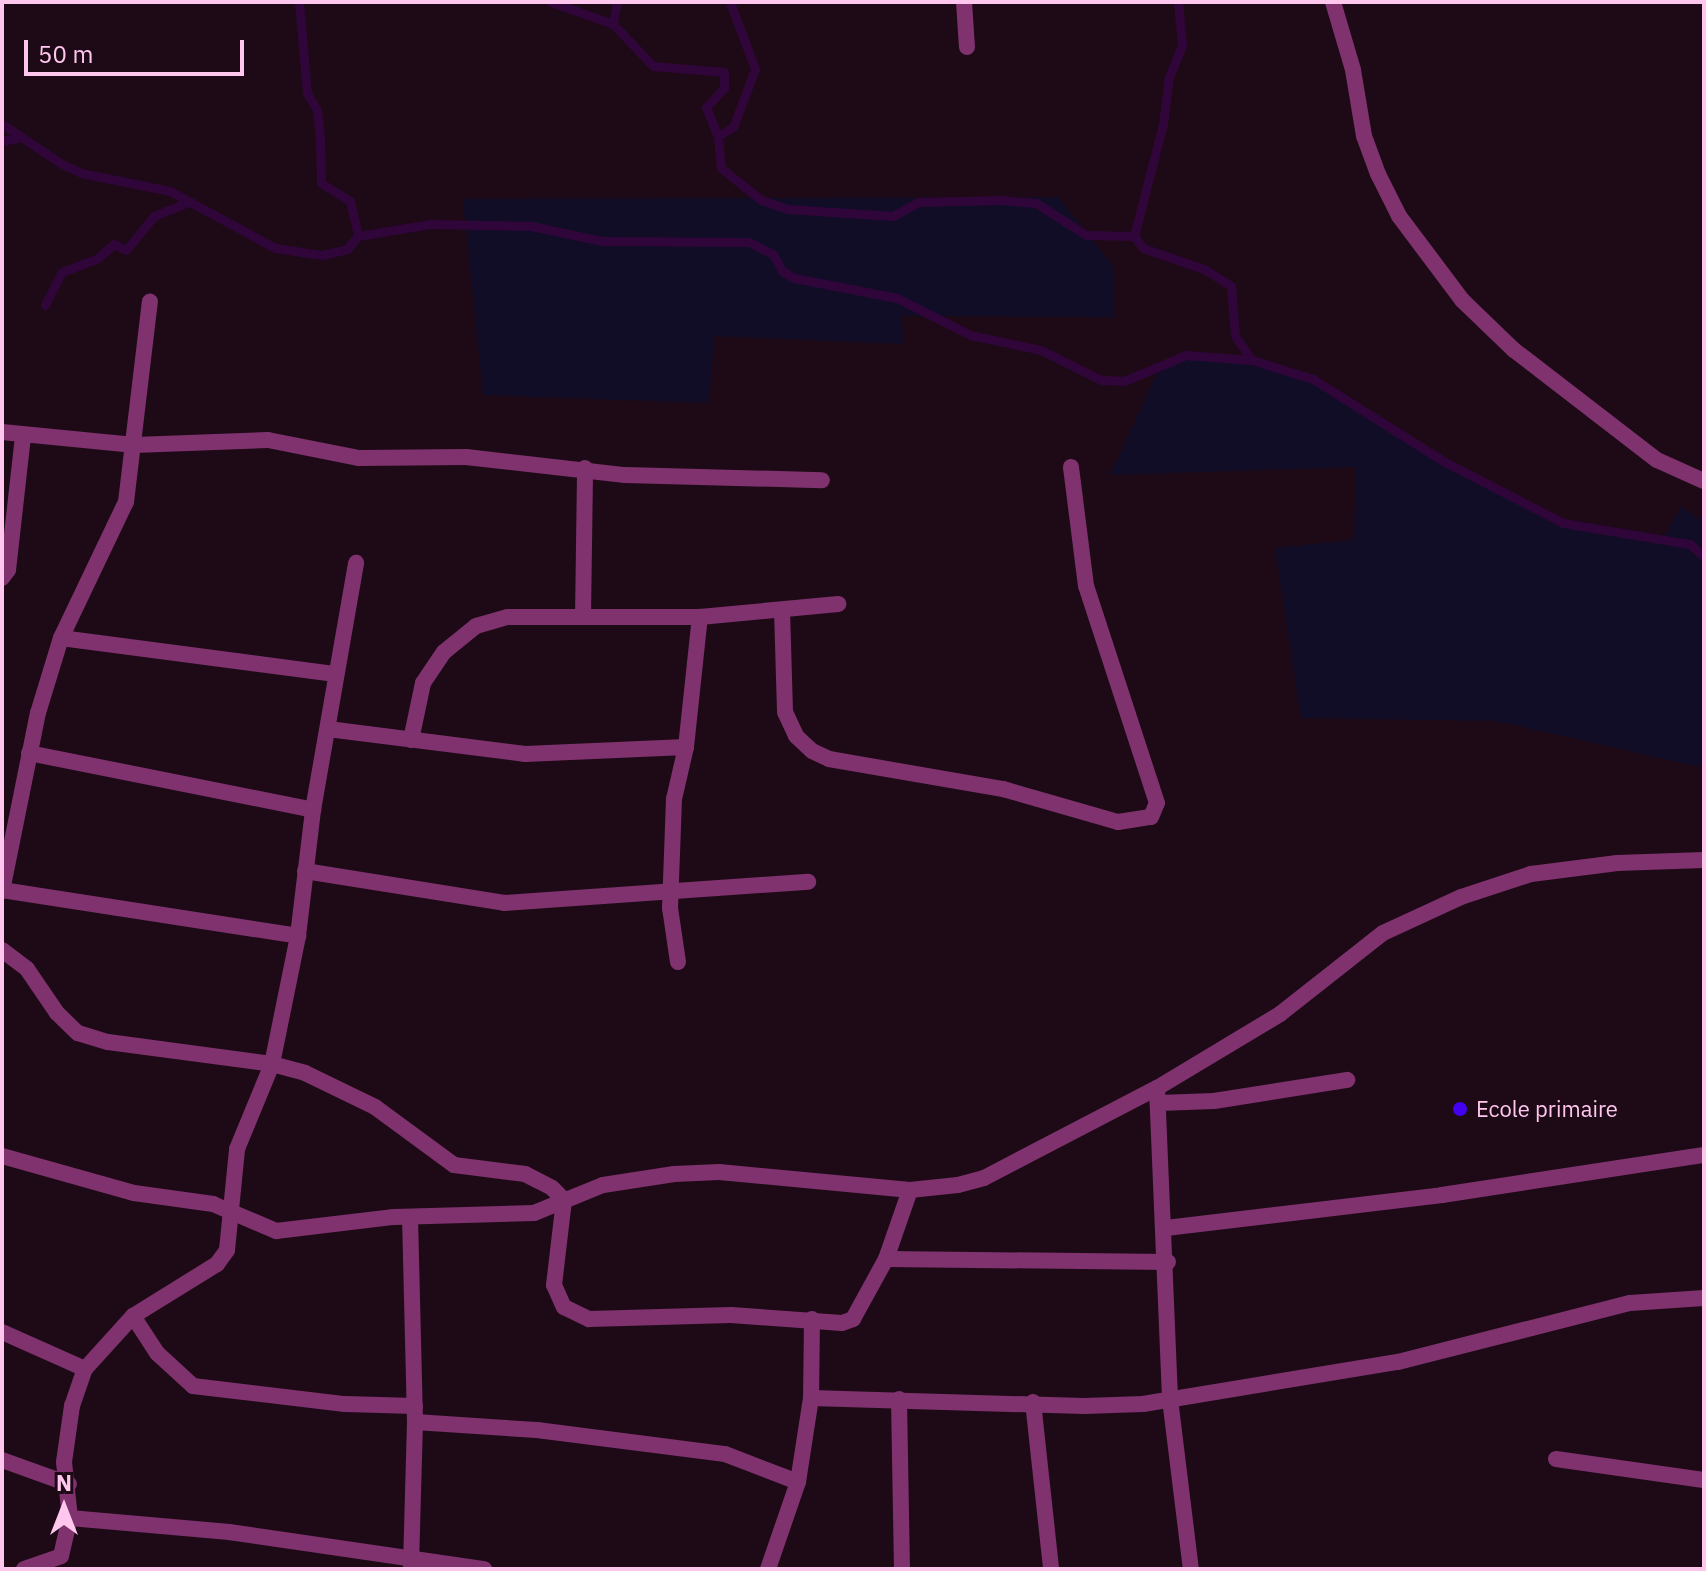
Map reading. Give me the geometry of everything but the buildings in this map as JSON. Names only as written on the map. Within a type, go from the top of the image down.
[{"type":"street","points":[[964,2],[967,47]]},
{"type":"street","points":[[1333,2],[1353,70],[1364,136],[1378,174],[1399,216],[1462,300],[1514,350],[1657,460],[1704,481]]},
{"type":"street","points":[[150,301],[126,502],[61,638],[29,753],[25,796],[2,891],[298,936]]},
{"type":"street","points":[[2,432],[23,437],[134,445],[268,440],[359,458],[466,457],[585,468],[625,475],[822,480]]},
{"type":"street","points":[[2,578],[8,570],[23,437]]},
{"type":"street","points":[[782,610],[785,712],[796,736],[812,751],[843,762],[1003,789],[1118,822],[1151,817],[1157,803],[1086,586],[1071,467]]},
{"type":"street","points":[[583,617],[585,468]]},
{"type":"street","points":[[24,1569],[65,1562],[70,1518],[66,1448],[85,1369],[133,1316],[217,1264],[227,1250],[234,1215],[237,1149],[272,1064],[298,936],[313,810],[356,563]]},
{"type":"street","points":[[411,740],[423,683],[444,652],[476,626],[508,617],[700,617],[838,604]]},
{"type":"street","points":[[678,962],[671,891],[674,799],[686,747],[700,617]]},
{"type":"street","points":[[61,638],[336,674]]},
{"type":"street","points":[[328,729],[525,754],[686,747]]},
{"type":"street","points":[[29,753],[313,810]]},
{"type":"street","points":[[2,1156],[134,1193],[213,1204],[276,1231],[410,1217],[534,1213],[603,1185],[719,1172],[910,1190],[984,1178],[1158,1096],[1280,1014],[1383,933],[1461,897],[1531,874],[1617,863],[1704,860]]},
{"type":"street","points":[[305,871],[504,903],[808,882]]},
{"type":"street","points":[[2,950],[27,969],[57,1013],[78,1033],[108,1042],[272,1064],[305,1073],[375,1107],[454,1165],[473,1171],[525,1174],[564,1200]]},
{"type":"street","points":[[1158,1096],[1214,1101],[1347,1080]]},
{"type":"street","points":[[1158,1096],[1168,1262],[1170,1399],[1191,1569]]},
{"type":"street","points":[[1166,1228],[1442,1195],[1704,1155]]},
{"type":"street","points":[[564,1200],[554,1285],[564,1307],[589,1319],[812,1319],[842,1323],[853,1319],[886,1259],[910,1190]]},
{"type":"street","points":[[410,1217],[415,1414],[411,1564]]},
{"type":"street","points":[[886,1259],[1168,1262]]},
{"type":"street","points":[[811,1398],[1033,1402],[1084,1406],[1170,1399],[1398,1362],[1630,1303],[1704,1298]]},
{"type":"street","points":[[133,1316],[157,1353],[193,1386],[725,1454],[798,1482]]},
{"type":"street","points":[[768,1569],[798,1482],[811,1398],[812,1319]]},
{"type":"street","points":[[2,1332],[85,1369]]},
{"type":"street","points":[[899,1399],[902,1569]]},
{"type":"street","points":[[1033,1402],[1051,1569]]},
{"type":"street","points":[[1556,1459],[1704,1480]]},
{"type":"street","points":[[2,1460],[69,1484]]},
{"type":"street","points":[[70,1518],[229,1532],[411,1564],[484,1569]]},
{"type":"shaded area","points":[[1058,197],[1114,267],[1113,317],[902,316],[903,344],[714,336],[709,403],[483,395],[463,199]]},
{"type":"shaded area","points":[[1207,354],[1252,360],[1313,379],[1445,462],[1563,523],[1663,540],[1680,507],[1704,521],[1704,768],[1496,721],[1301,718],[1275,548],[1354,540],[1356,467],[1110,475],[1160,367],[1186,355]]},
{"type":"waterway","points":[[299,2],[307,93],[317,110],[321,183],[350,201],[358,236]]},
{"type":"waterway","points":[[551,2],[613,24],[653,66],[724,72],[724,88],[706,107],[718,136],[721,168],[761,200],[787,209],[893,216],[918,202],[1001,200],[1036,203],[1086,235],[1134,236]]},
{"type":"waterway","points":[[613,24],[617,2]]},
{"type":"waterway","points":[[718,136],[733,127],[755,69],[730,2]]},
{"type":"waterway","points":[[1178,2],[1182,45],[1169,77],[1163,124],[1134,236],[1143,248],[1206,270],[1231,286],[1235,336],[1252,360]]},
{"type":"waterway","points":[[2,124],[60,163],[81,173],[170,191],[275,248],[322,255],[347,249],[358,236],[430,224],[531,226],[602,241],[749,242],[773,254],[782,271],[794,278],[897,298],[970,335],[1041,350],[1101,380],[1124,381],[1186,355],[1252,360],[1313,379],[1445,462],[1563,523],[1690,544],[1704,557]]},
{"type":"waterway","points":[[2,141],[22,137]]},
{"type":"waterway","points":[[45,305],[62,272],[98,258],[114,244],[126,250],[154,216],[187,203]]},
{"type":"place","name":"Ecole primaire","points":[[1460,1109]]}]
